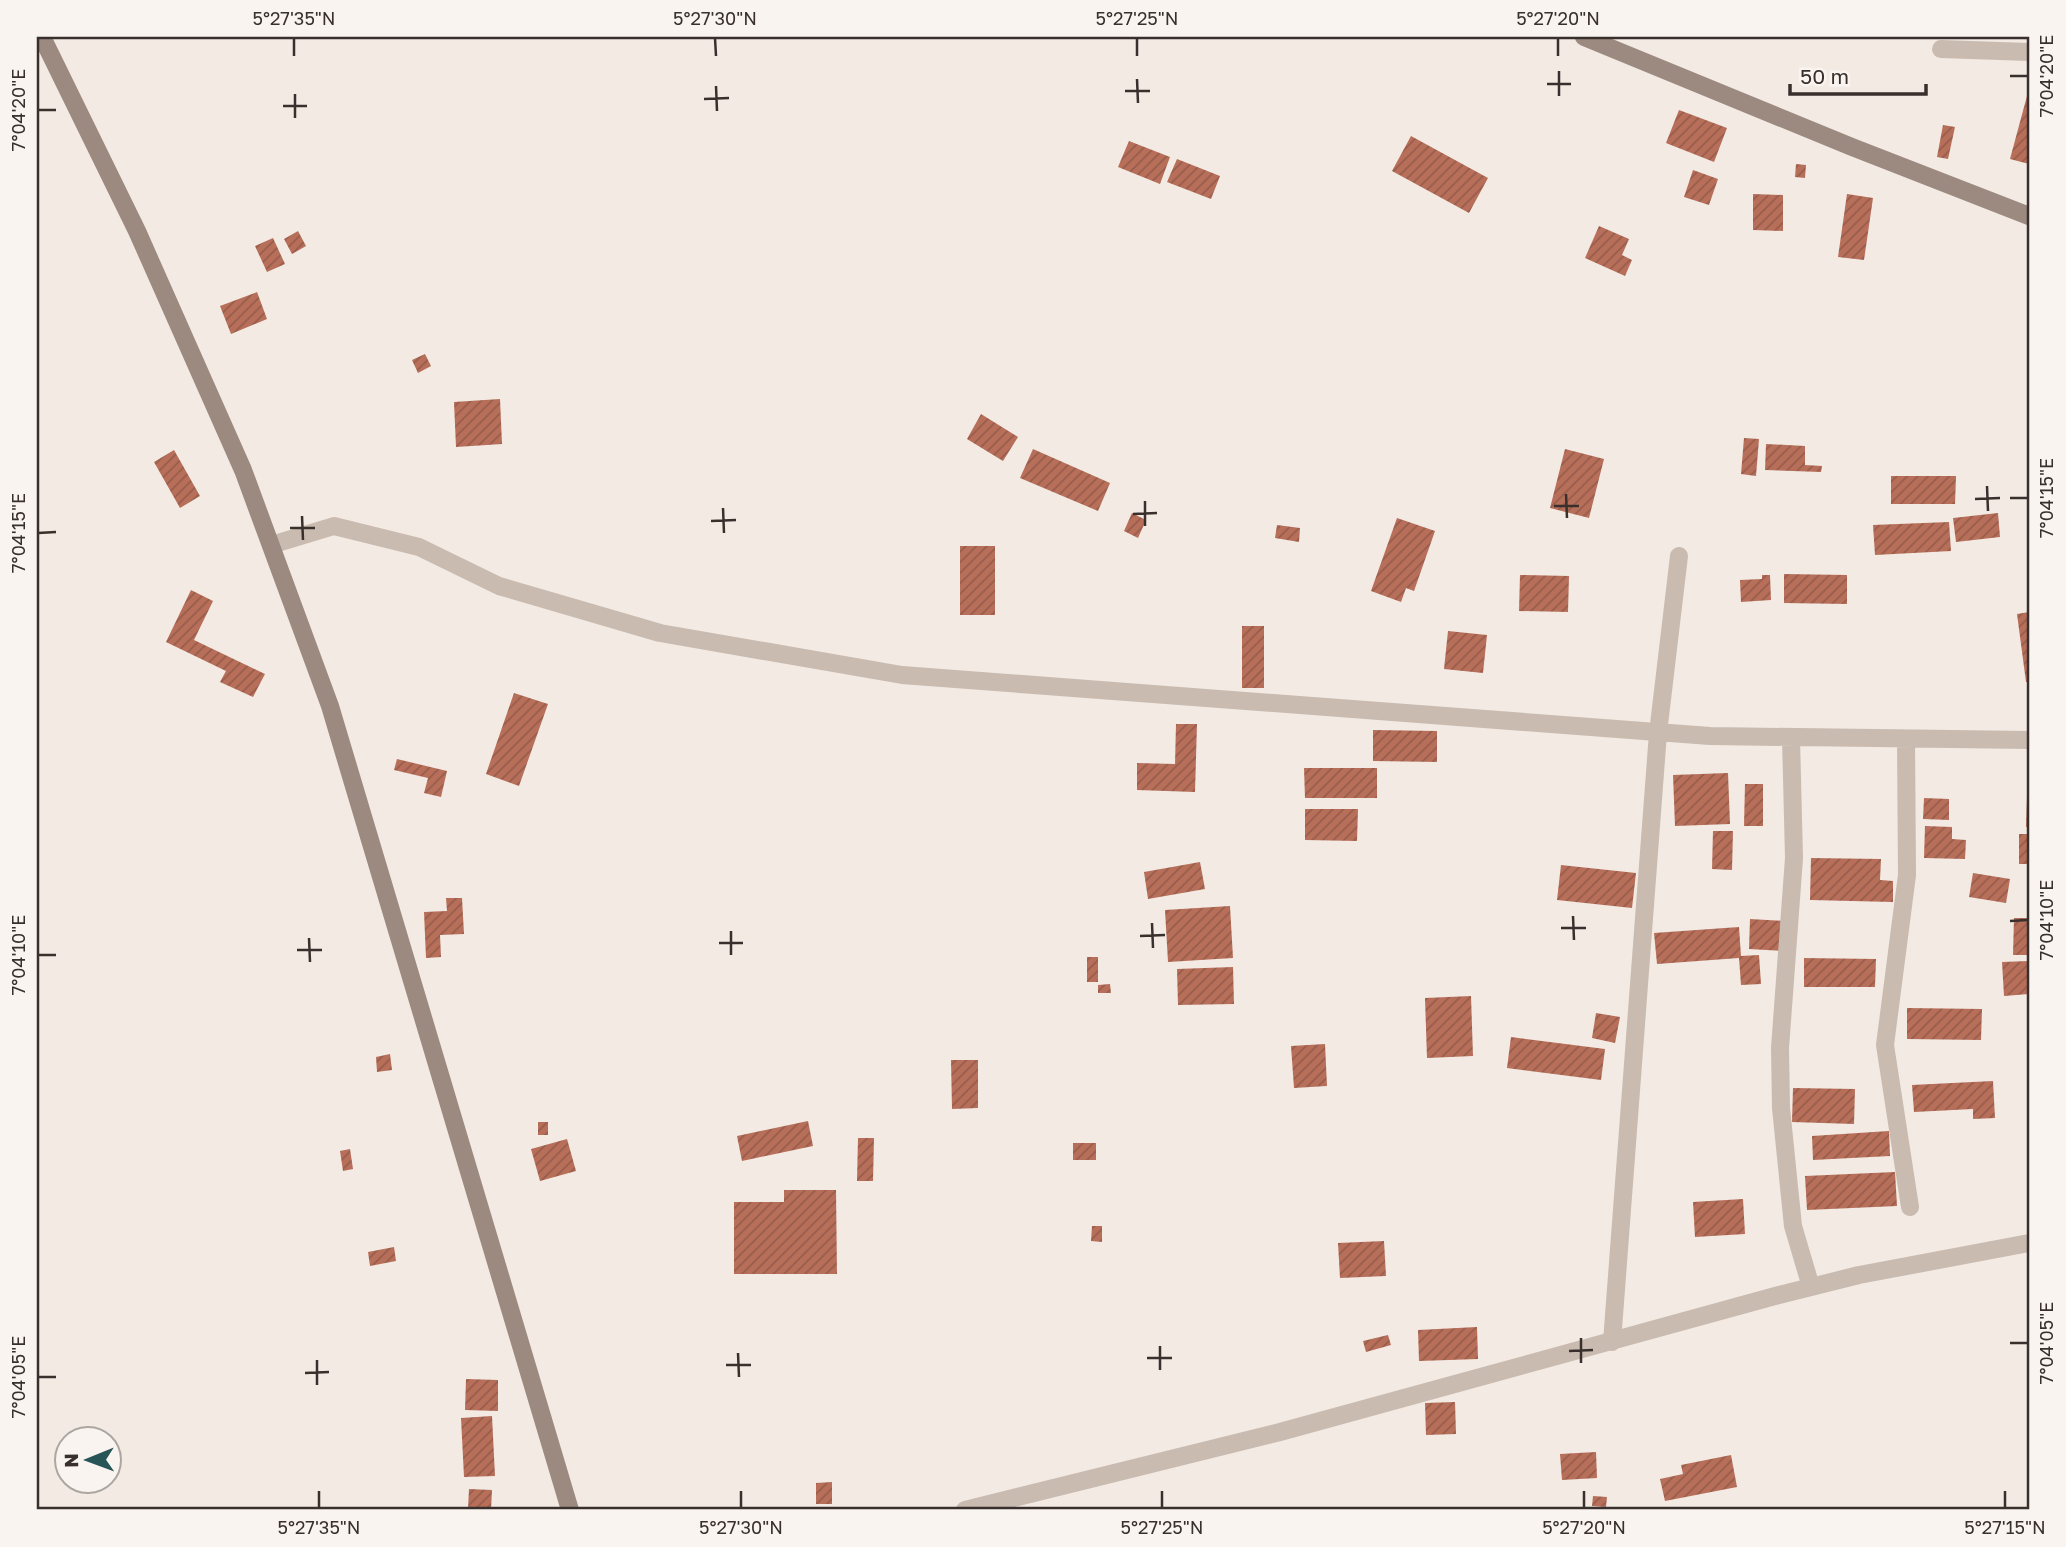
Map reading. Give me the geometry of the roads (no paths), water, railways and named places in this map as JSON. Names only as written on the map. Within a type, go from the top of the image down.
[{"type":"main road","points":[[42,37],[137,231],[243,470],[330,706],[570,1510]]},
{"type":"main road","points":[[1584,37],[2029,216]]},
{"type":"street","points":[[1941,49],[2029,52]]},
{"type":"street","points":[[271,545],[334,526],[419,547],[499,586],[660,633],[902,676],[1710,736],[2029,740]]},
{"type":"street","points":[[1612,1342],[1658,733],[1679,556]]},
{"type":"street","points":[[1791,737],[1794,858],[1780,1048],[1781,1108],[1793,1226],[1811,1287]]},
{"type":"street","points":[[1906,739],[1907,875],[1885,1045],[1910,1207]]},
{"type":"street","points":[[965,1510],[1280,1432],[1811,1287],[1859,1275],[2029,1243]]}]
